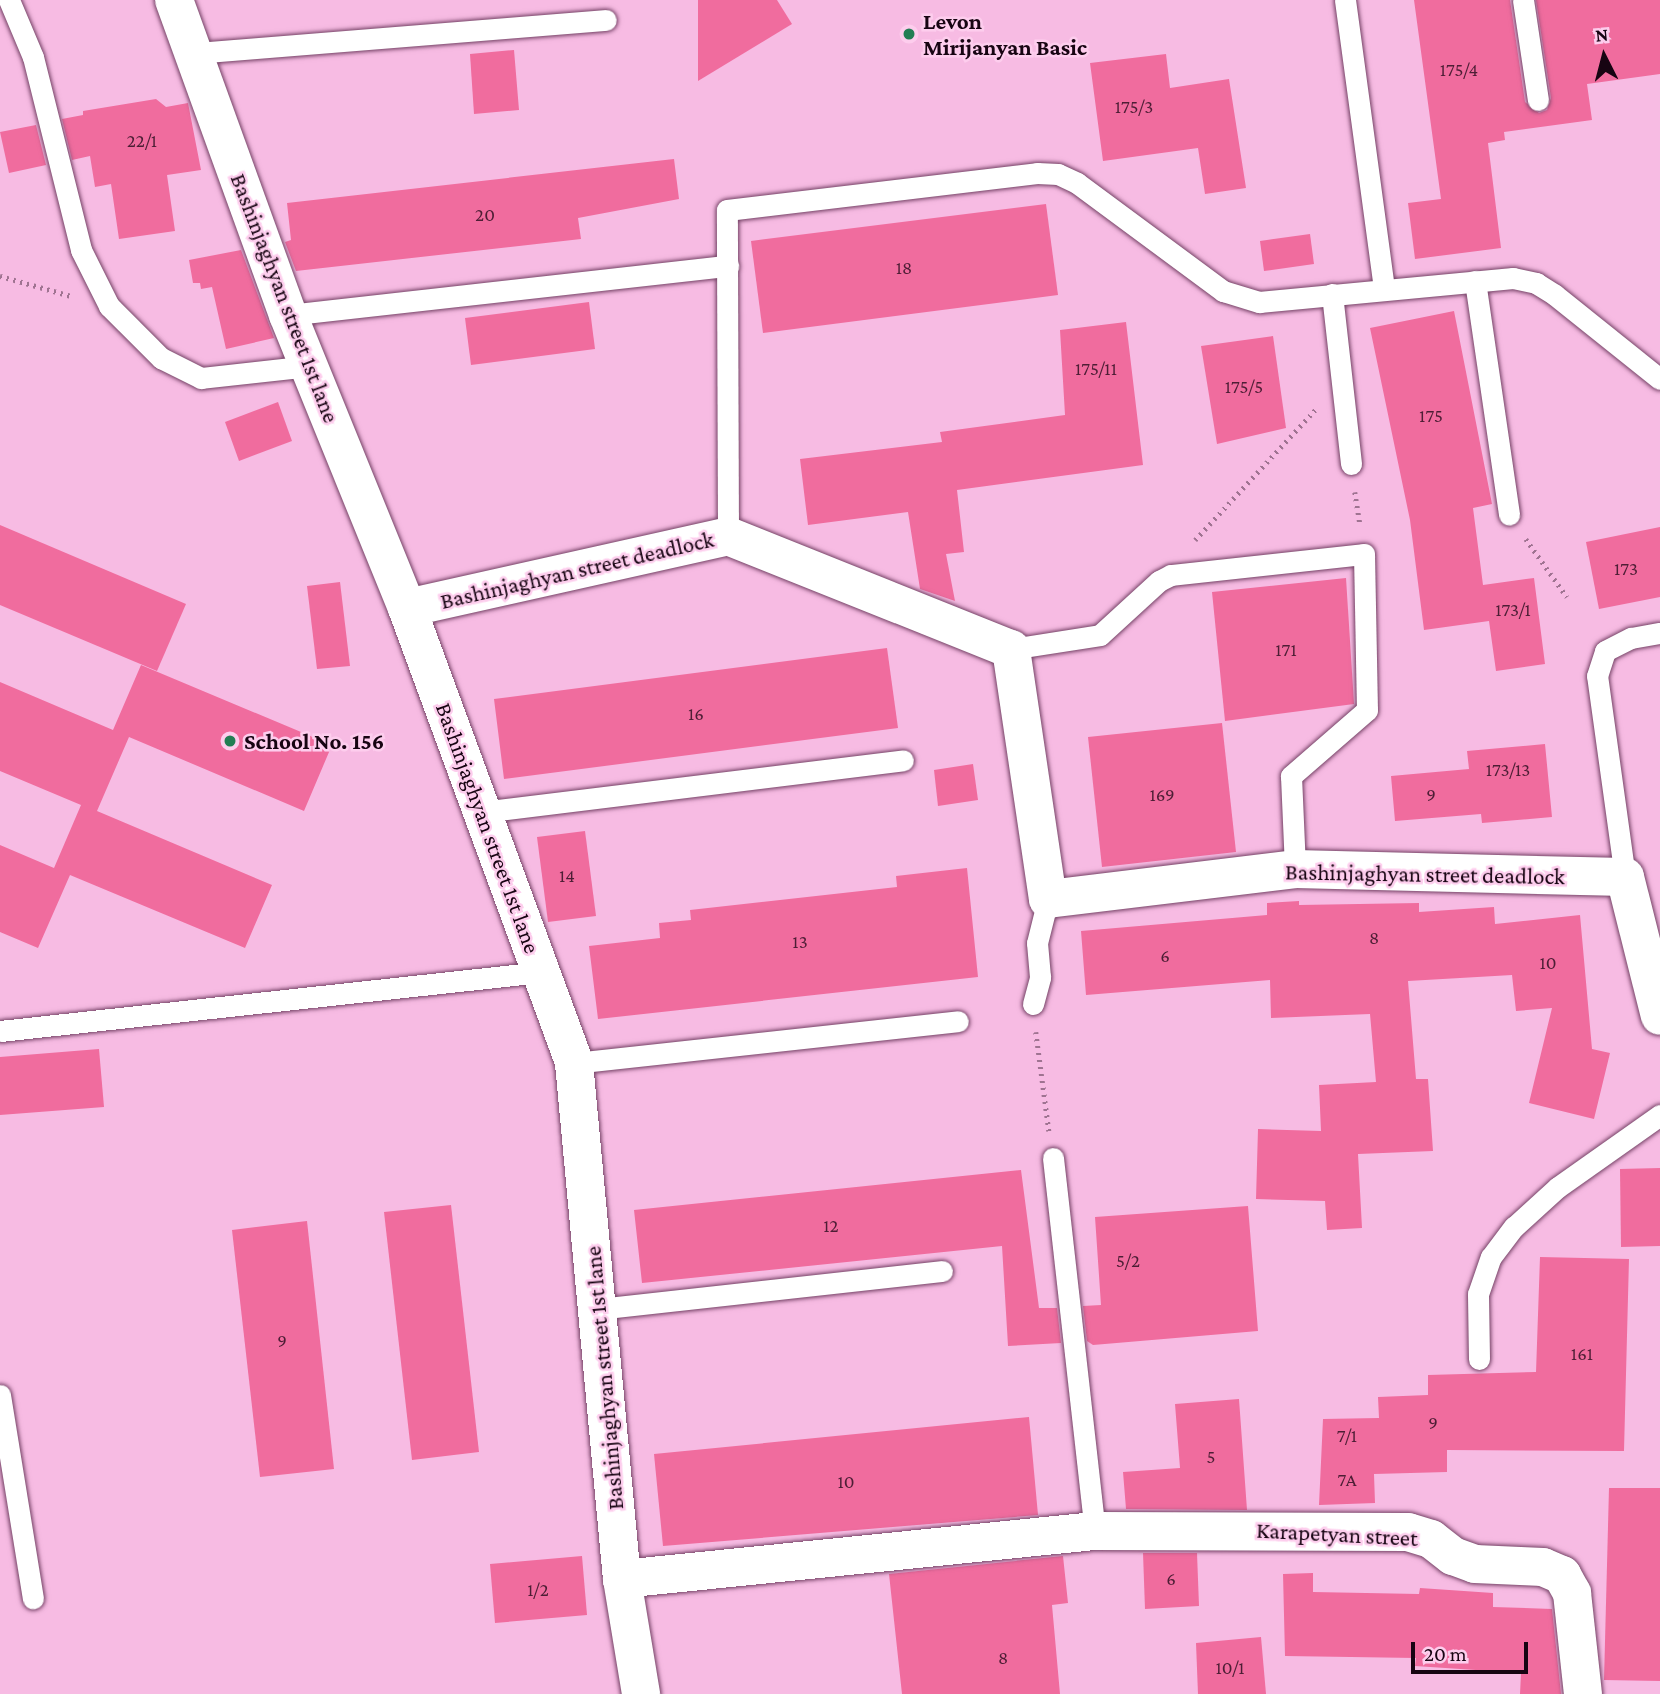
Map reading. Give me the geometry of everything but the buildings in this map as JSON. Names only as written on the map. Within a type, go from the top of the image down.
[{"type":"street","name":"Bashinjaghyan street 1st lane","points":[[174,0],[288,315],[407,608],[574,1063],[622,1579],[641,1694]]},
{"type":"street","name":"Bashinjaghyan street deadlock","points":[[407,608],[728,536],[1011,649]]},
{"type":"street","points":[[1011,649],[1048,899]]},
{"type":"street","name":"Bashinjaghyan street deadlock","points":[[1048,899],[1295,869],[1625,877]]},
{"type":"street","points":[[1625,877],[1658,999]]},
{"type":"street","name":"Karapetyan street","points":[[622,1579],[1101,1532],[1408,1532],[1431,1539],[1453,1556],[1475,1564],[1543,1567],[1562,1575],[1572,1593],[1583,1694]]},
{"type":"lane","points":[[9,0],[33,57],[81,250],[109,306],[161,358],[201,378],[310,366]]},
{"type":"lane","points":[[1345,0],[1384,289]]},
{"type":"lane","points":[[1523,0],[1538,100]]},
{"type":"lane","points":[[195,53],[606,20]]},
{"type":"lane","points":[[728,536],[727,210],[1037,173],[1058,174],[1077,183],[1223,291],[1259,302],[1513,278],[1536,283],[1660,379]]},
{"type":"lane","points":[[288,315],[728,267]]},
{"type":"lane","points":[[1475,281],[1509,515]]},
{"type":"lane","points":[[1332,294],[1351,464]]},
{"type":"lane","points":[[1011,649],[1100,635],[1159,581],[1171,575],[1364,554],[1367,710],[1291,776],[1295,869]]},
{"type":"lane","points":[[1625,877],[1597,676],[1605,651],[1632,638],[1660,633]]},
{"type":"lane","points":[[482,812],[903,760]]},
{"type":"lane","points":[[1033,1004],[1040,977],[1037,943],[1048,899]]},
{"type":"lane","points":[[0,1031],[541,972]]},
{"type":"lane","points":[[574,1063],[958,1021]]},
{"type":"lane","points":[[1479,1359],[1478,1294],[1491,1256],[1514,1227],[1558,1187],[1660,1115]]},
{"type":"lane","points":[[1053,1158],[1101,1532]]},
{"type":"lane","points":[[598,1309],[942,1270]]},
{"type":"lane","points":[[0,1395],[33,1598]]},
{"type":"path","points":[[0,276],[109,306]]},
{"type":"path","points":[[1195,540],[1305,420]]},
{"type":"path","points":[[1351,464],[1364,554]]},
{"type":"path","points":[[1509,515],[1567,597]]},
{"type":"path","points":[[1033,1004],[1053,1158]]},
{"type":"place","name":"Levon Mirijanyan Basic","points":[[909,34]]},
{"type":"place","name":"School No. 156","points":[[230,741]]}]
